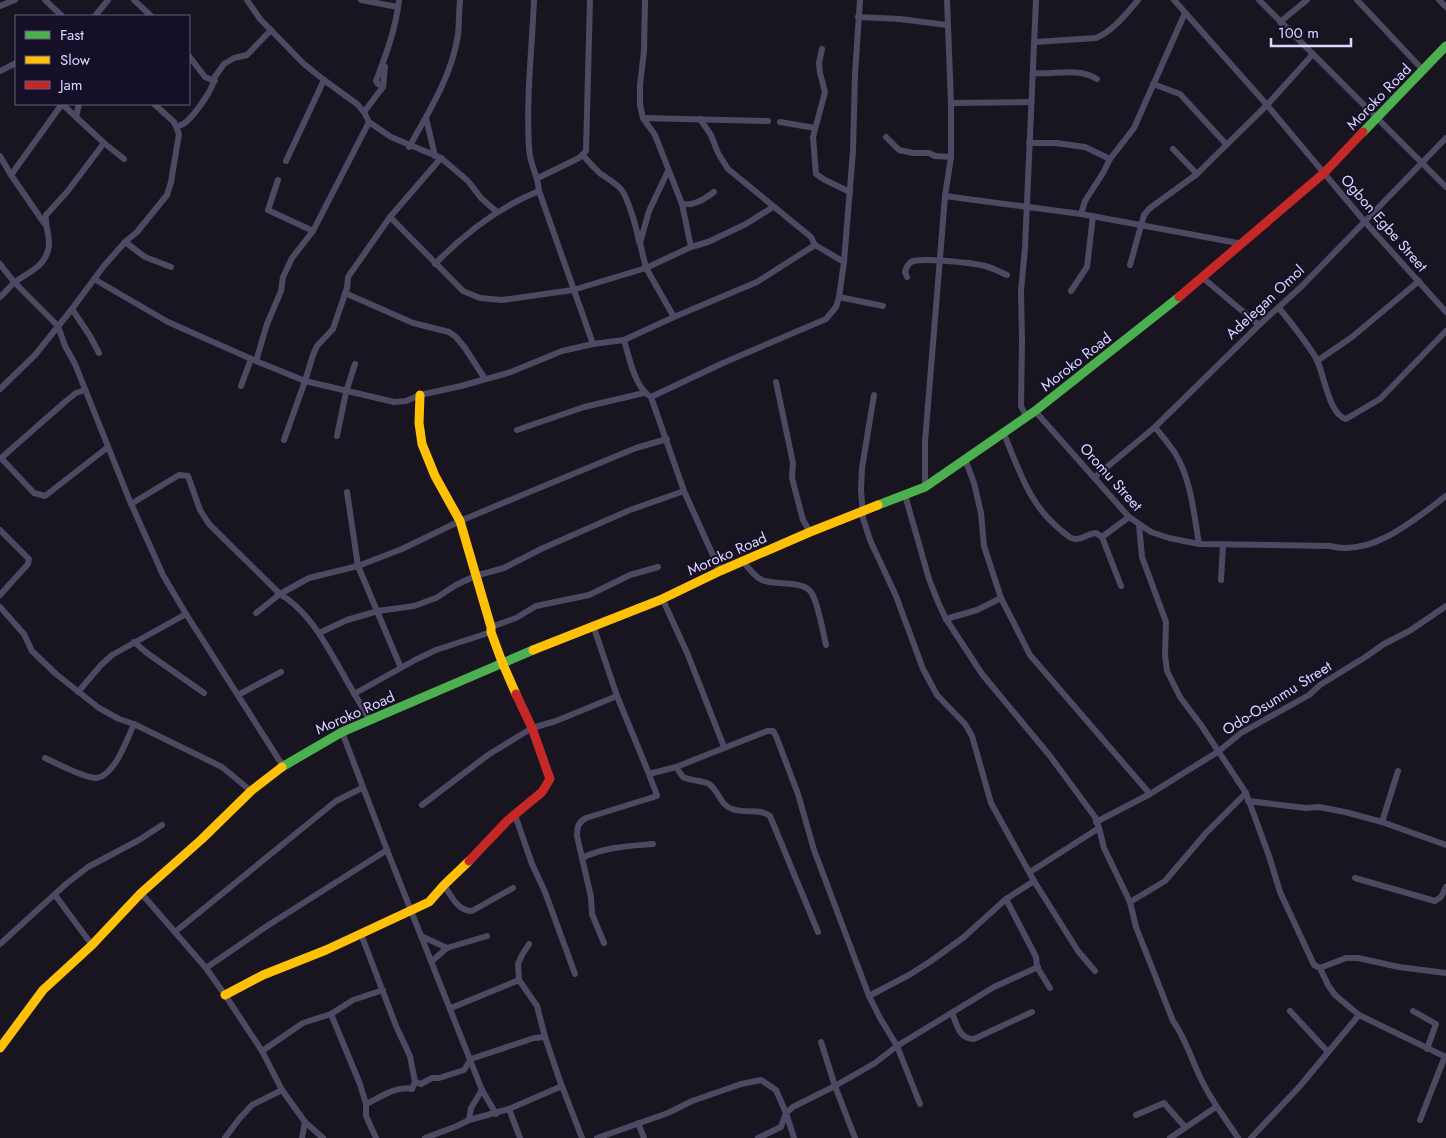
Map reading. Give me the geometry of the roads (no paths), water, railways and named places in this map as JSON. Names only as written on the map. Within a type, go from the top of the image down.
[{"type":"street","points":[[0,6],[15,0]]},
{"type":"street","points":[[45,0],[61,15]]},
{"type":"street","points":[[96,15],[108,0]]},
{"type":"street","points":[[134,0],[150,15]]},
{"type":"street","points":[[361,0],[398,3],[386,56],[376,81],[383,87],[364,112]]},
{"type":"street","points":[[409,146],[426,118],[441,86],[455,47],[460,0]]},
{"type":"street","points":[[534,0],[530,161],[538,178],[539,191],[593,344]]},
{"type":"street","points":[[538,178],[584,155],[587,146],[590,0]]},
{"type":"street","points":[[645,0],[640,105],[643,118],[655,135],[682,204],[691,247]]},
{"type":"street","points":[[651,397],[723,363],[826,319],[836,307],[844,262],[850,192],[860,0]]},
{"type":"street","points":[[925,487],[925,442],[945,196],[950,157],[952,103],[947,25],[948,0]]},
{"type":"street","points":[[1027,418],[1021,406],[1021,291],[1036,0]]},
{"type":"street","points":[[1035,42],[1096,38],[1113,27],[1138,0]]},
{"type":"street","name":"Ogbon Egbe Street","points":[[1174,0],[1267,105],[1364,222],[1446,312]]},
{"type":"street","points":[[1259,0],[1446,187]]},
{"type":"street","points":[[1280,22],[1307,0]]},
{"type":"street","points":[[1357,0],[1423,70]]},
{"type":"street","points":[[1439,0],[1446,7]]},
{"type":"street","points":[[249,1],[260,19],[304,64],[364,112],[369,122],[391,138],[438,157],[468,181],[481,198],[497,212]]},
{"type":"street","points":[[1081,214],[1085,201],[1110,159],[1134,128],[1185,13]]},
{"type":"street","points":[[858,17],[900,18],[947,25]]},
{"type":"street","points":[[177,127],[187,122],[209,94],[215,81],[214,78],[224,64],[234,58],[247,55],[271,30]]},
{"type":"street","name":"Moroko Road","points":[[2,1041],[43,990],[92,945],[141,893],[202,839],[251,791],[283,766],[342,732],[502,662],[662,598],[810,532],[925,487],[1004,434],[1035,412],[1203,278],[1324,173],[1446,46]]},
{"type":"street","points":[[822,49],[819,63],[824,92],[815,128],[813,148],[816,174],[850,192]]},
{"type":"street","points":[[1130,265],[1144,215],[1155,202],[1196,174],[1267,105],[1313,54]]},
{"type":"street","points":[[190,57],[205,77],[215,81]]},
{"type":"street","points":[[0,71],[15,64]]},
{"type":"street","points":[[1033,73],[1078,72],[1089,74],[1097,79]]},
{"type":"street","points":[[286,161],[324,80]]},
{"type":"street","points":[[1153,84],[1180,94],[1226,144]]},
{"type":"street","points":[[952,103],[1031,102]]},
{"type":"street","points":[[11,175],[61,105]]},
{"type":"street","points":[[63,105],[124,159]]},
{"type":"street","points":[[76,117],[79,105]]},
{"type":"street","points":[[0,388],[35,356],[94,278],[125,242],[137,232],[167,194],[180,137],[177,127],[155,105]]},
{"type":"street","points":[[426,118],[438,157]]},
{"type":"street","points":[[643,118],[768,121]]},
{"type":"street","points":[[650,126],[654,118]]},
{"type":"street","points":[[700,120],[711,135],[718,153],[728,169],[811,237],[815,245],[844,262]]},
{"type":"street","points":[[241,386],[254,360],[281,291],[283,277],[292,258],[313,230],[369,122]]},
{"type":"street","points":[[780,122],[815,128]]},
{"type":"street","points":[[886,137],[899,150],[950,157]]},
{"type":"street","name":"Adelegan Omol","points":[[1095,477],[1155,428],[1258,325],[1279,308],[1446,138]]},
{"type":"street","points":[[0,297],[14,282],[31,273],[46,256],[49,243],[45,219],[46,214],[67,192],[104,143]]},
{"type":"street","points":[[1029,143],[1056,143],[1085,147],[1110,159]]},
{"type":"street","points":[[1172,149],[1196,174]]},
{"type":"street","points":[[584,155],[593,164],[595,170],[611,180],[623,191],[635,222],[646,268],[674,317]]},
{"type":"street","points":[[0,156],[48,228]]},
{"type":"street","points":[[284,440],[317,346],[333,329],[345,293],[348,277],[390,217],[438,157]]},
{"type":"street","points":[[640,243],[648,211],[668,172]]},
{"type":"street","points":[[278,180],[267,208],[268,210],[313,230]]},
{"type":"street","points":[[435,264],[451,248],[497,212],[517,200],[539,191]]},
{"type":"street","points":[[682,204],[690,205],[699,202],[714,192]]},
{"type":"street","points":[[945,196],[1081,214],[1243,244]]},
{"type":"street","points":[[390,217],[463,291],[480,298],[502,300],[573,290],[646,268],[746,224],[773,207]]},
{"type":"street","points":[[1071,291],[1087,267],[1093,216]]},
{"type":"street","points":[[125,242],[145,257],[171,267]]},
{"type":"street","points":[[94,278],[168,322],[254,360],[305,381],[394,402],[406,401],[420,395],[511,372],[562,351],[624,340],[757,282],[815,245]]},
{"type":"street","points":[[907,277],[905,272],[907,266],[917,260],[985,266],[1007,275]]},
{"type":"street","points":[[0,264],[14,282],[58,326],[131,504],[163,575],[283,766]]},
{"type":"street","points":[[1203,278],[1258,325]]},
{"type":"street","points":[[1317,361],[1352,337],[1419,281]]},
{"type":"street","points":[[345,293],[413,322],[444,330],[456,337],[485,378]]},
{"type":"street","points":[[839,297],[883,306]]},
{"type":"street","points":[[1279,308],[1297,330],[1317,361],[1328,394],[1339,416],[1346,419],[1380,399],[1446,331]]},
{"type":"street","points":[[72,309],[99,352]]},
{"type":"street","points":[[624,340],[631,366],[644,393],[651,397],[684,490],[720,571]]},
{"type":"street","points":[[337,436],[346,392],[355,364]]},
{"type":"street","points":[[776,382],[793,463],[792,478],[803,520],[810,532]]},
{"type":"street","points":[[85,390],[76,393],[66,401],[0,459],[34,493],[45,496],[108,447]]},
{"type":"street","points":[[517,430],[584,408],[644,393]]},
{"type":"street","points":[[225,995],[264,975],[412,912],[429,902],[515,815],[542,792],[550,779],[532,728],[502,662],[460,521],[435,476],[422,444],[419,422],[420,395]]},
{"type":"street","points":[[874,395],[862,468],[861,489],[864,518],[870,540],[896,596],[923,669],[937,695],[965,724],[972,736],[987,794],[1034,881],[1078,951],[1095,971]]},
{"type":"street","name":"Oromu Street","points":[[1035,412],[1095,477],[1129,518],[1151,532],[1169,538],[1199,544],[1330,546],[1341,549],[1388,537],[1446,496]]},
{"type":"street","points":[[1155,428],[1175,452],[1185,477],[1199,544]]},
{"type":"street","points":[[1004,434],[1028,491],[1040,510],[1049,521],[1071,539],[1076,540],[1096,533],[1102,537],[1121,586]]},
{"type":"street","points":[[256,613],[280,594],[309,578],[358,566],[402,549],[460,521],[636,448],[666,439]]},
{"type":"street","points":[[965,459],[974,484],[981,513],[984,546],[1001,598],[1030,656],[1150,794]]},
{"type":"street","points":[[131,504],[179,475],[188,476],[200,510],[209,524],[280,594],[290,600],[301,611],[318,632],[370,721]]},
{"type":"street","points":[[318,632],[347,620],[378,611],[414,606],[436,598],[475,576],[504,568],[541,549],[630,510],[684,490]]},
{"type":"street","points":[[347,492],[358,566],[401,668]]},
{"type":"street","points":[[905,495],[929,579],[946,619],[982,674],[1050,756],[1092,813],[1098,825],[1104,848],[1130,902],[1136,927],[1173,1021],[1181,1032],[1202,1081],[1216,1107],[1238,1138]]},
{"type":"street","points":[[1102,537],[1129,518]]},
{"type":"street","name":"Odo-Osunmu Street","points":[[1139,525],[1142,557],[1166,622],[1165,667],[1180,698],[1246,792],[1280,892],[1314,965],[1320,968],[1335,995],[1359,1015],[1427,1049],[1446,1056]]},
{"type":"street","points":[[0,530],[29,559],[28,564],[0,595]]},
{"type":"street","points":[[1221,580],[1223,544]]},
{"type":"street","points":[[744,560],[748,568],[765,581],[804,587],[810,590],[814,598],[826,645]]},
{"type":"street","points":[[354,694],[414,660],[516,618],[536,606],[589,595],[630,576],[658,567]]},
{"type":"street","points":[[662,598],[688,655],[724,747]]},
{"type":"street","points":[[946,619],[977,610],[1001,598]]},
{"type":"street","name":"Odo-Osunmu Street","points":[[1219,751],[1241,733],[1309,695],[1320,685],[1384,644],[1411,630],[1446,606]]},
{"type":"street","points":[[1,612],[24,634],[32,651],[56,674],[99,708],[222,767],[251,791]]},
{"type":"street","points":[[78,692],[100,664],[112,655],[186,614]]},
{"type":"street","points":[[593,626],[617,696],[657,796],[581,820],[577,828],[577,836],[591,897],[592,914],[604,943]]},
{"type":"street","points":[[134,642],[204,693]]},
{"type":"street","points":[[238,695],[281,672]]},
{"type":"street","points":[[422,805],[488,755],[532,728],[556,721],[617,696]]},
{"type":"street","points":[[45,758],[83,775],[99,777],[106,774],[114,764],[134,724]]},
{"type":"street","points":[[649,774],[676,767],[767,731],[773,732],[798,794],[814,850],[869,996],[897,1046],[920,1104]]},
{"type":"street","points":[[342,732],[386,850],[451,1008],[482,1090],[496,1114]]},
{"type":"street","points":[[1030,872],[1098,825],[1219,751]]},
{"type":"street","points":[[676,767],[683,777],[712,786],[722,802],[731,809],[766,813],[770,816],[818,932]]},
{"type":"street","points":[[1382,822],[1398,771]]},
{"type":"street","points":[[174,932],[336,801],[362,788]]},
{"type":"street","points":[[1130,902],[1165,881],[1206,833],[1246,792]]},
{"type":"street","points":[[1248,801],[1345,812],[1382,822],[1446,844]]},
{"type":"street","points":[[515,815],[532,864],[546,892],[575,974]]},
{"type":"street","points":[[0,944],[88,867],[139,840],[162,825]]},
{"type":"street","points":[[582,858],[591,853],[621,847],[653,844]]},
{"type":"street","points":[[206,968],[267,926],[386,850]]},
{"type":"street","points":[[1355,878],[1434,901],[1441,897],[1446,887]]},
{"type":"street","points":[[869,996],[931,961],[964,937],[1006,899],[1034,881]]},
{"type":"street","points":[[444,885],[461,909],[469,911],[513,888]]},
{"type":"street","points":[[141,893],[206,968],[262,1051],[282,1090],[305,1122],[323,1138]]},
{"type":"street","points":[[55,895],[92,945]]},
{"type":"street","points":[[1006,899],[1050,988]]},
{"type":"street","points":[[361,934],[410,1056],[415,1082],[412,1089],[396,1089],[366,1104]]},
{"type":"street","points":[[421,936],[448,948]]},
{"type":"street","points":[[432,961],[448,948],[487,936]]},
{"type":"street","points":[[529,944],[518,964],[519,980],[537,1006],[545,1037],[582,1138]]},
{"type":"street","points":[[1320,968],[1346,958],[1358,958],[1399,967],[1446,973]]},
{"type":"street","points":[[758,1138],[781,1127],[786,1113],[794,1107],[875,1063],[897,1046],[994,987],[1038,967]]},
{"type":"street","points":[[451,1008],[519,980]]},
{"type":"street","points":[[262,1051],[302,1022],[331,1014],[352,1000],[383,990]]},
{"type":"street","points":[[1290,1011],[1328,1052]]},
{"type":"street","points":[[1413,1011],[1436,1024],[1427,1049]]},
{"type":"street","points":[[952,1013],[960,1034],[967,1039],[974,1039],[1032,1012]]},
{"type":"street","points":[[331,1014],[360,1084],[366,1104],[366,1116],[376,1138]]},
{"type":"street","points":[[1251,1138],[1300,1086],[1359,1015]]},
{"type":"street","points":[[415,1082],[422,1084],[432,1078],[439,1078],[464,1070],[471,1059],[534,1038],[545,1037]]},
{"type":"street","points":[[821,1042],[855,1138]]},
{"type":"street","points":[[1420,1120],[1446,1056]]},
{"type":"street","points":[[597,1138],[668,1112],[692,1101],[741,1084],[761,1080],[776,1090],[794,1138]]},
{"type":"street","points":[[425,1138],[469,1120],[496,1114],[562,1086]]},
{"type":"street","points":[[225,1138],[252,1105],[282,1090]]},
{"type":"street","points":[[469,1120],[471,1108],[482,1090]]},
{"type":"street","points":[[1136,1116],[1164,1103],[1185,1127]]},
{"type":"street","points":[[1170,1138],[1216,1107]]},
{"type":"street","points":[[509,1109],[520,1138]]},
{"type":"street","points":[[302,1138],[305,1122]]},
{"type":"street","points":[[638,1123],[644,1138]]}]
